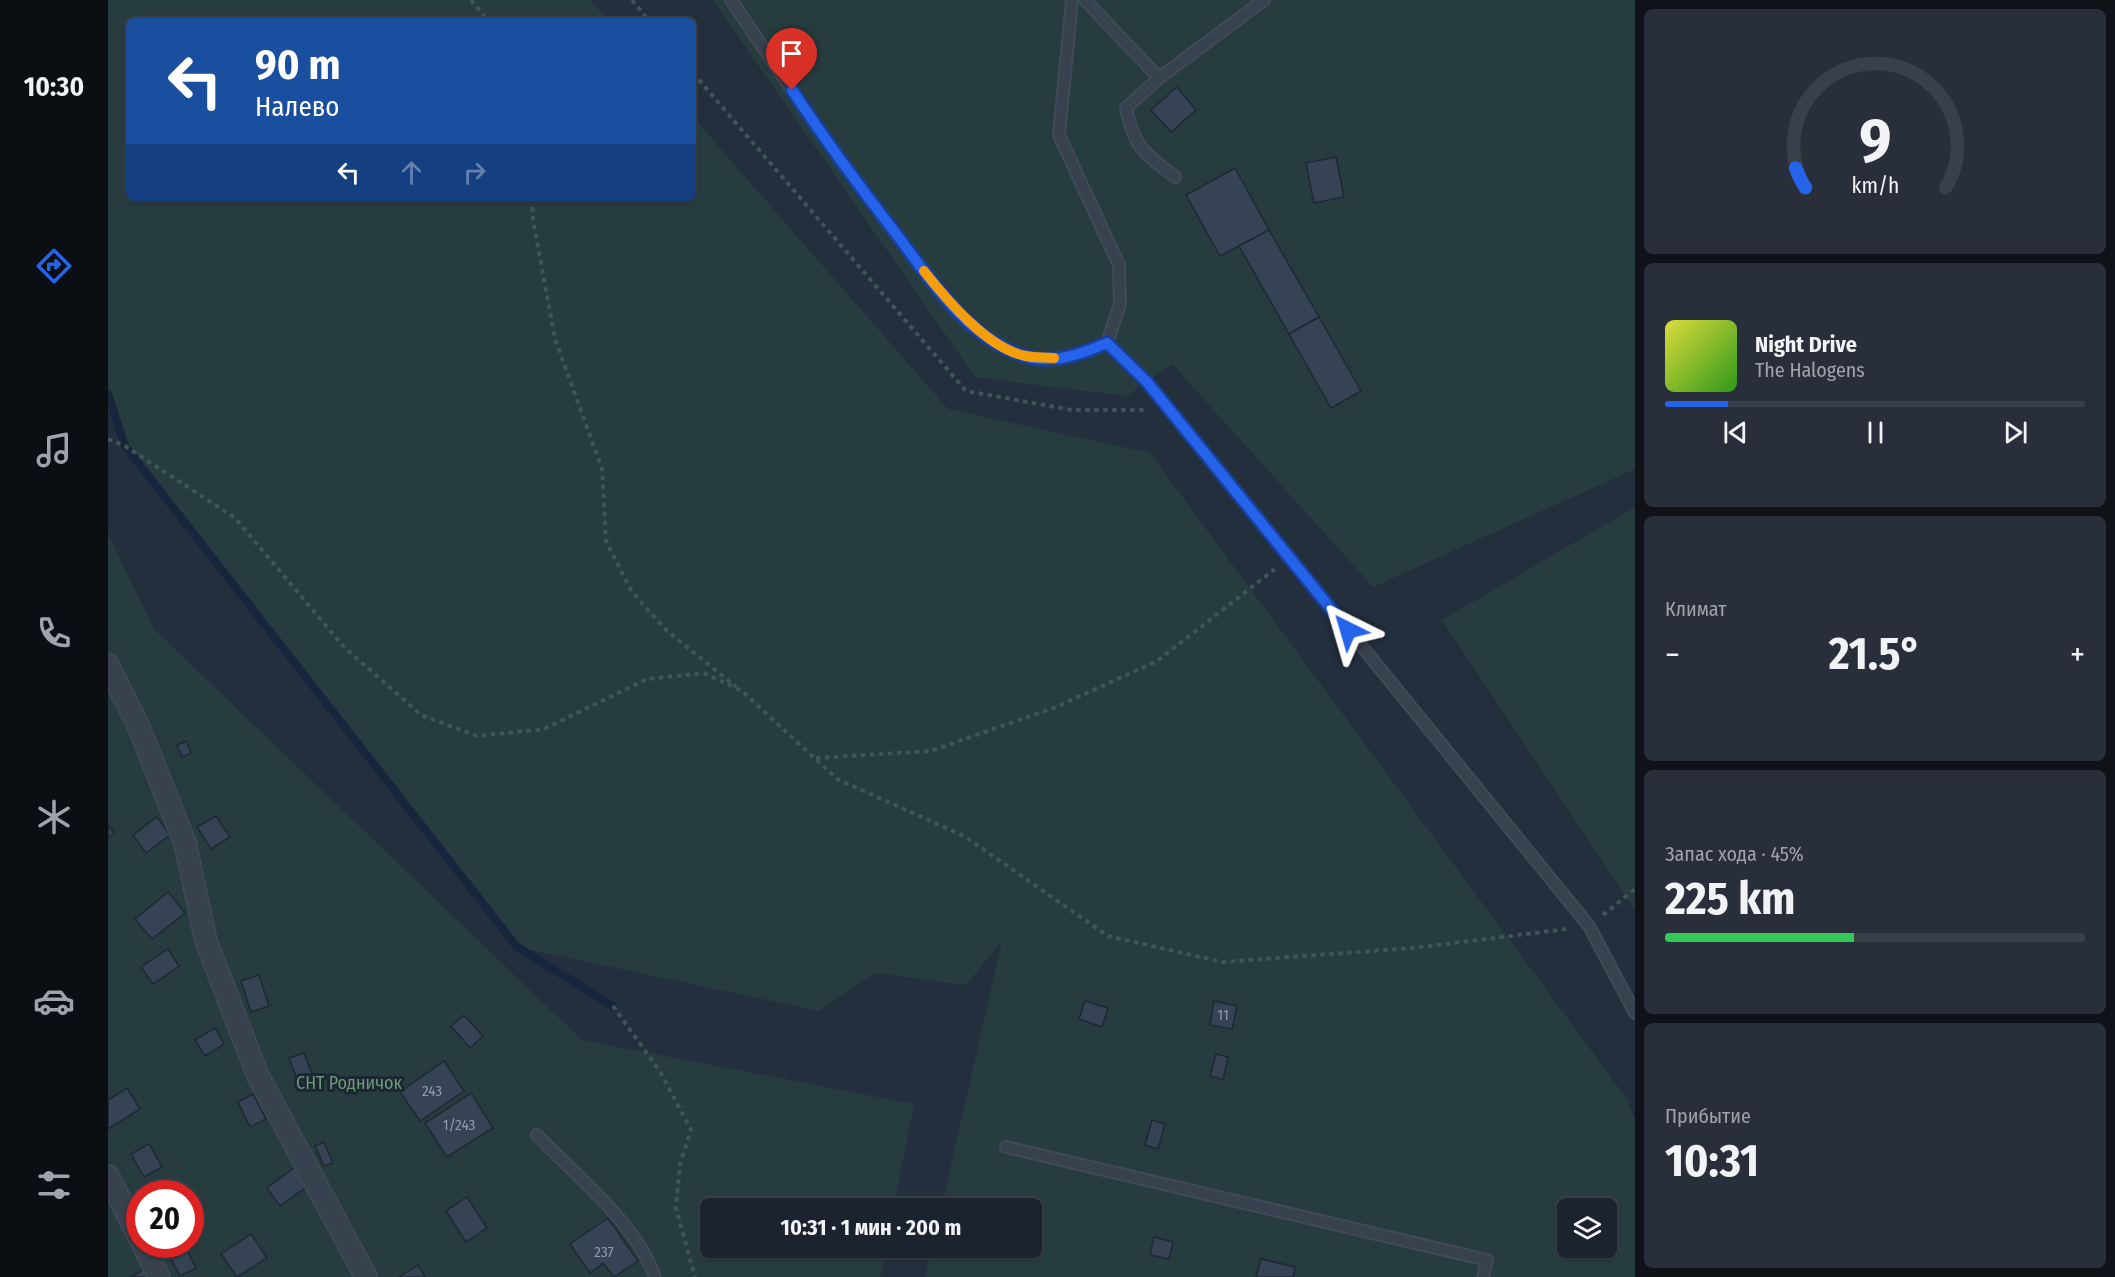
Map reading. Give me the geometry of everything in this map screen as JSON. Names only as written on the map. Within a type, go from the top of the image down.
[{"type":"street","points":[[108,664],[138,725],[185,843],[206,941],[258,1076],[366,1277]]},
{"type":"street","points":[[108,1176],[126,1211]]},
{"type":"street","points":[[149,1258],[159,1277]]},
{"type":"lane","points":[[730,0],[841,162],[951,306],[992,340],[1024,356],[1070,359],[1107,343],[1120,304],[1119,265],[1059,135],[1072,0]]},
{"type":"lane","points":[[1085,0],[1159,78]]},
{"type":"lane","points":[[1175,177],[1146,155],[1132,137],[1126,108],[1159,78],[1264,0]]},
{"type":"lane","points":[[1107,343],[1147,382],[1167,410],[1589,926],[1635,1013]]},
{"type":"lane","points":[[537,1135],[622,1224],[647,1254],[655,1277]]},
{"type":"lane","points":[[1006,1147],[1487,1260],[1483,1277]]},
{"type":"path","points":[[471,0],[486,18]]},
{"type":"path","points":[[632,0],[647,18]]},
{"type":"path","points":[[696,76],[966,391],[1072,410],[1167,410]]},
{"type":"path","points":[[532,201],[533,220],[555,339],[602,469],[606,542],[632,592],[665,629],[742,691],[837,779],[964,836],[1108,936],[1222,962],[1413,948],[1589,926],[1635,889]]},
{"type":"path","points":[[108,439],[124,446],[235,518],[344,647],[421,715],[477,736],[544,729],[647,679],[704,673],[742,691]]},
{"type":"path","points":[[815,759],[932,751],[1056,707],[1157,661],[1289,558]]},
{"type":"path","points":[[613,1006],[660,1073],[691,1130],[680,1164],[676,1208],[695,1277]]},
{"type":"green space","points":[[108,0],[590,0],[606,18],[126,18],[126,201],[696,201],[696,120],[948,409],[1150,453],[1627,1099],[1635,1120],[1635,1277],[925,1277],[930,1258],[1042,1258],[1042,1198],[944,1198],[1002,941],[966,985],[876,973],[819,1011],[517,947],[125,446],[108,394]]},
{"type":"green space","points":[[713,0],[1635,0],[1635,469],[1373,587],[1172,364],[1127,396],[975,377]]},
{"type":"green space","points":[[1635,507],[1635,910],[1442,620]]},
{"type":"green space","name":"СНТ Родничок","points":[[108,534],[154,629],[582,1040],[914,1104],[895,1198],[700,1198],[700,1258],[884,1258],[880,1277],[108,1277]]},
{"type":"building","points":[[1177,87],[1196,110],[1171,132],[1151,110]]},
{"type":"building","points":[[1336,157],[1344,197],[1314,203],[1306,163]]},
{"type":"building","points":[[1235,168],[1269,230],[1220,256],[1186,195]]},
{"type":"building","points":[[1269,230],[1319,317],[1289,334],[1239,246]]},
{"type":"building","points":[[1319,317],[1361,391],[1331,408],[1289,334]]},
{"type":"building","points":[[186,741],[191,753],[182,757],[177,745]]},
{"type":"building","points":[[216,816],[230,837],[211,849],[197,827]]},
{"type":"building","points":[[157,817],[170,835],[146,853],[133,835]]},
{"type":"building","points":[[108,825],[114,833],[108,838]]},
{"type":"building","points":[[168,892],[185,913],[152,939],[135,919]]},
{"type":"building","points":[[168,949],[179,966],[153,984],[141,967]]},
{"type":"building","points":[[259,975],[269,1006],[251,1012],[241,981]]},
{"type":"building","points":[[1085,1001],[1108,1008],[1102,1027],[1079,1019]]},
{"type":"building","points":[[1214,1001],[1237,1006],[1232,1029],[1210,1025]]},
{"type":"building","points":[[464,1015],[483,1036],[470,1048],[451,1026]]},
{"type":"building","points":[[215,1028],[224,1044],[205,1056],[195,1040]]},
{"type":"building","points":[[304,1053],[312,1074],[297,1079],[289,1058]]},
{"type":"building","points":[[1216,1054],[1228,1057],[1223,1080],[1210,1076]]},
{"type":"building","points":[[444,1061],[464,1091],[420,1121],[400,1092]]},
{"type":"building","points":[[127,1088],[140,1109],[108,1129],[108,1100]]},
{"type":"building","points":[[471,1093],[493,1128],[447,1157],[425,1123]]},
{"type":"building","points":[[253,1094],[266,1119],[250,1127],[238,1102]]},
{"type":"building","points":[[1152,1120],[1165,1124],[1158,1149],[1145,1145]]},
{"type":"building","points":[[324,1142],[333,1163],[324,1166],[315,1146]]},
{"type":"building","points":[[149,1144],[162,1167],[144,1177],[131,1154]]},
{"type":"building","points":[[294,1168],[308,1186],[280,1206],[267,1188]]},
{"type":"building","points":[[467,1197],[487,1228],[466,1242],[446,1211]]},
{"type":"building","points":[[608,1218],[638,1261],[614,1277],[603,1263],[590,1273],[570,1244]]},
{"type":"building","points":[[251,1234],[267,1258],[237,1277],[221,1254]]},
{"type":"building","points":[[1154,1237],[1173,1242],[1169,1259],[1150,1255]]},
{"type":"building","points":[[171,1258],[191,1258],[196,1268],[180,1276]]},
{"type":"building","points":[[1261,1259],[1295,1267],[1293,1277],[1256,1277]]},
{"type":"building","points":[[418,1265],[425,1277],[399,1277]]},
{"type":"building","points":[[145,1269],[149,1277],[131,1277]]},
{"type":"waterway","points":[[108,394],[125,446],[517,947],[613,1006]]},
{"type":"slow traffic","points":[[924,271],[951,306],[992,340],[1024,356],[1054,358]]},
{"type":"route","points":[[792,90],[841,162],[951,306],[992,340],[1024,356],[1070,359],[1107,343],[1147,382],[1167,410],[1348,630]]}]
